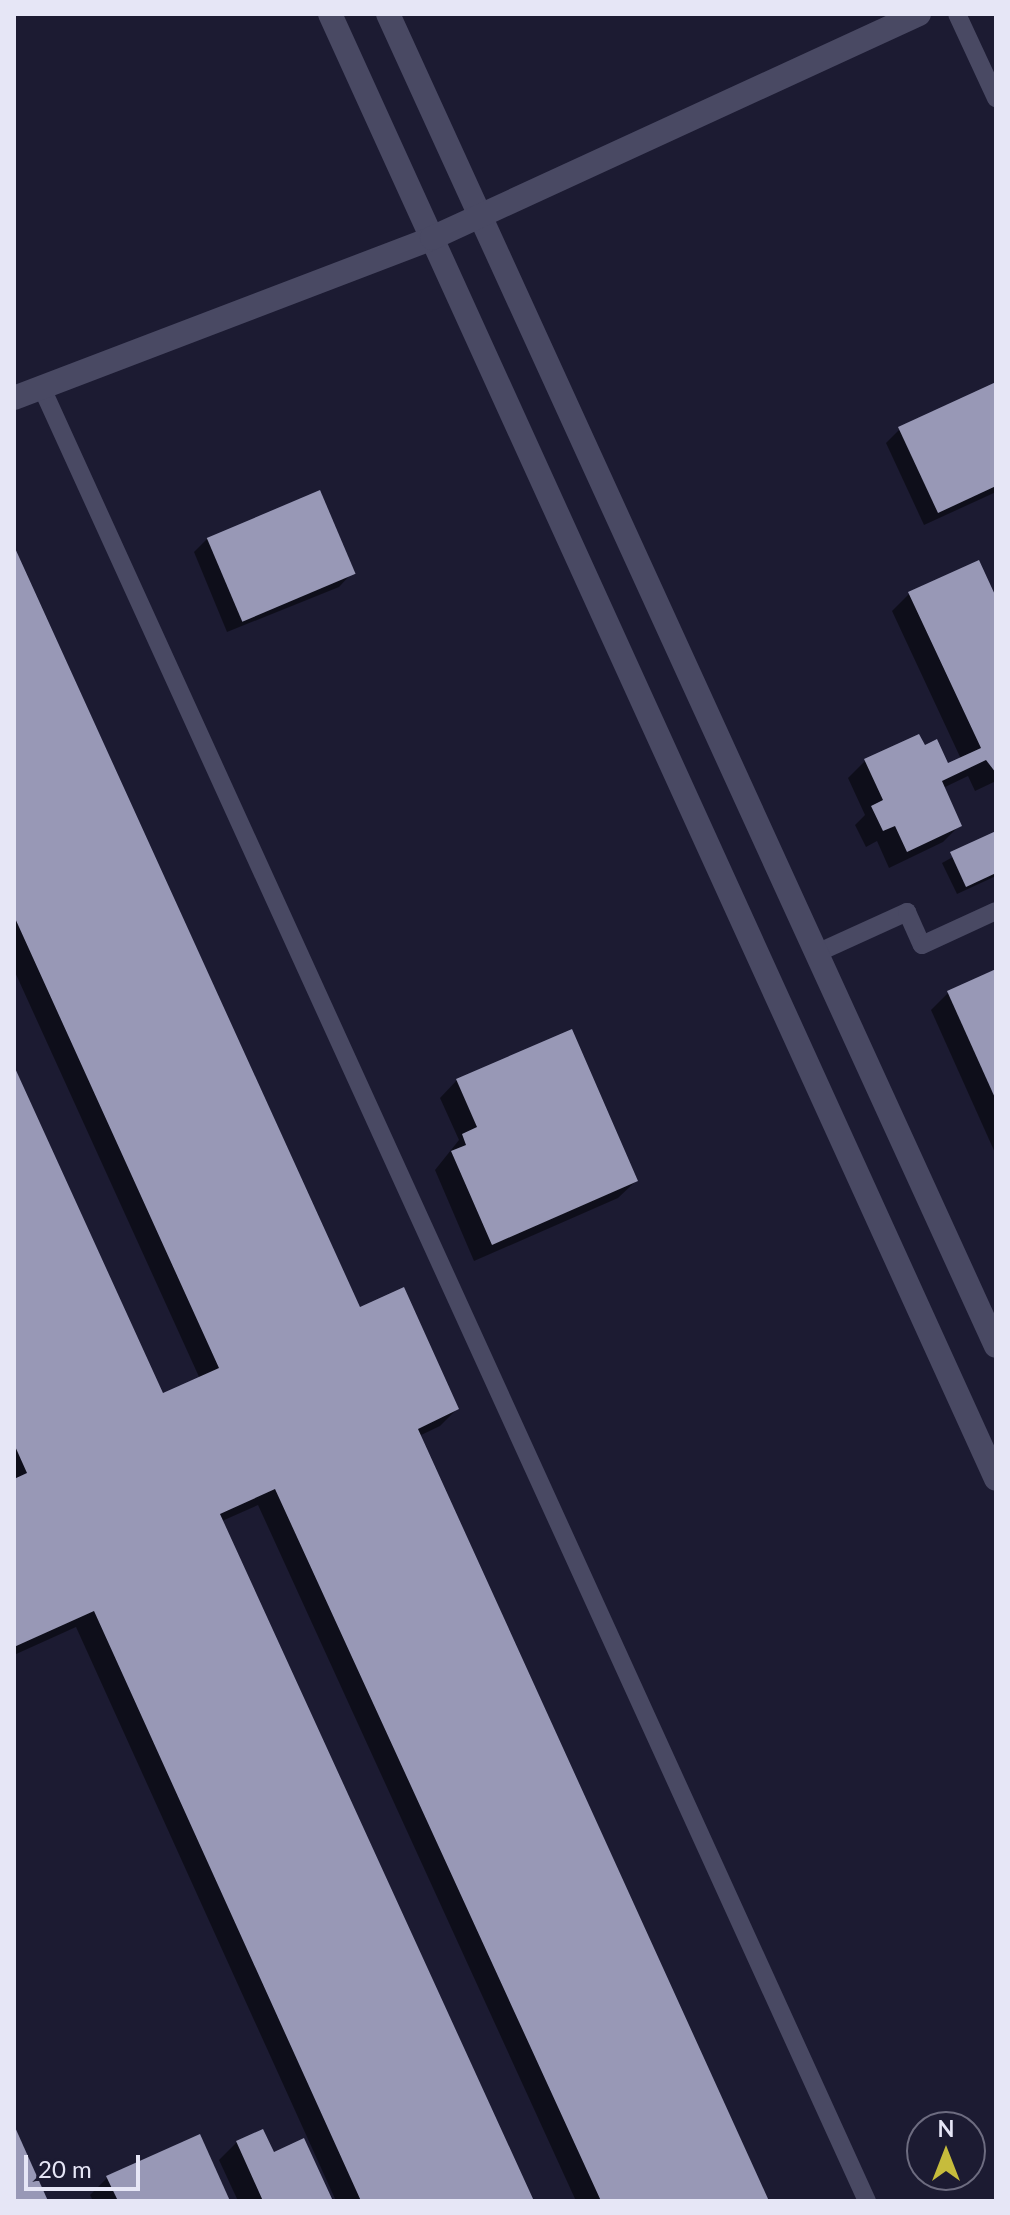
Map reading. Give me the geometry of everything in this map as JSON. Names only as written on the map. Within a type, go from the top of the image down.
[{"type":"street","points":[[330,14],[996,1479]]},
{"type":"street","points":[[388,14],[996,1346]]},
{"type":"street","points":[[14,398],[432,238],[919,14]]},
{"type":"lane","points":[[957,14],[996,98]]},
{"type":"lane","points":[[41,386],[867,2201]]},
{"type":"lane","points":[[817,953],[907,912],[922,945],[996,911]]},
{"type":"building","points":[[996,382],[996,486],[938,513],[898,427]]},
{"type":"building","points":[[320,490],[356,574],[242,622],[207,538]]},
{"type":"building","points":[[14,546],[360,1307],[404,1287],[459,1409],[418,1429],[769,2201],[601,2201],[275,1489],[220,1514],[534,2201],[361,2201],[94,1611],[14,1647],[14,1479],[27,1473],[14,1444],[14,1066],[163,1393],[219,1368],[14,916]]},
{"type":"building","points":[[979,560],[996,597],[996,773],[986,760],[942,781],[962,826],[907,852],[895,826],[883,831],[871,806],[883,800],[864,759],[919,734],[925,745],[937,739],[948,763],[981,748],[908,592]]},
{"type":"building","points":[[996,831],[996,873],[966,887],[950,852]]},
{"type":"building","points":[[996,969],[996,1100],[947,991]]},
{"type":"building","points":[[572,1029],[638,1181],[492,1245],[451,1151],[466,1145],[462,1134],[477,1127],[456,1079]]},
{"type":"building","points":[[14,2125],[48,2201],[14,2201]]},
{"type":"building","points":[[263,2129],[274,2152],[304,2138],[333,2201],[263,2201],[236,2141]]},
{"type":"building","points":[[200,2134],[230,2201],[118,2201],[106,2176]]}]
